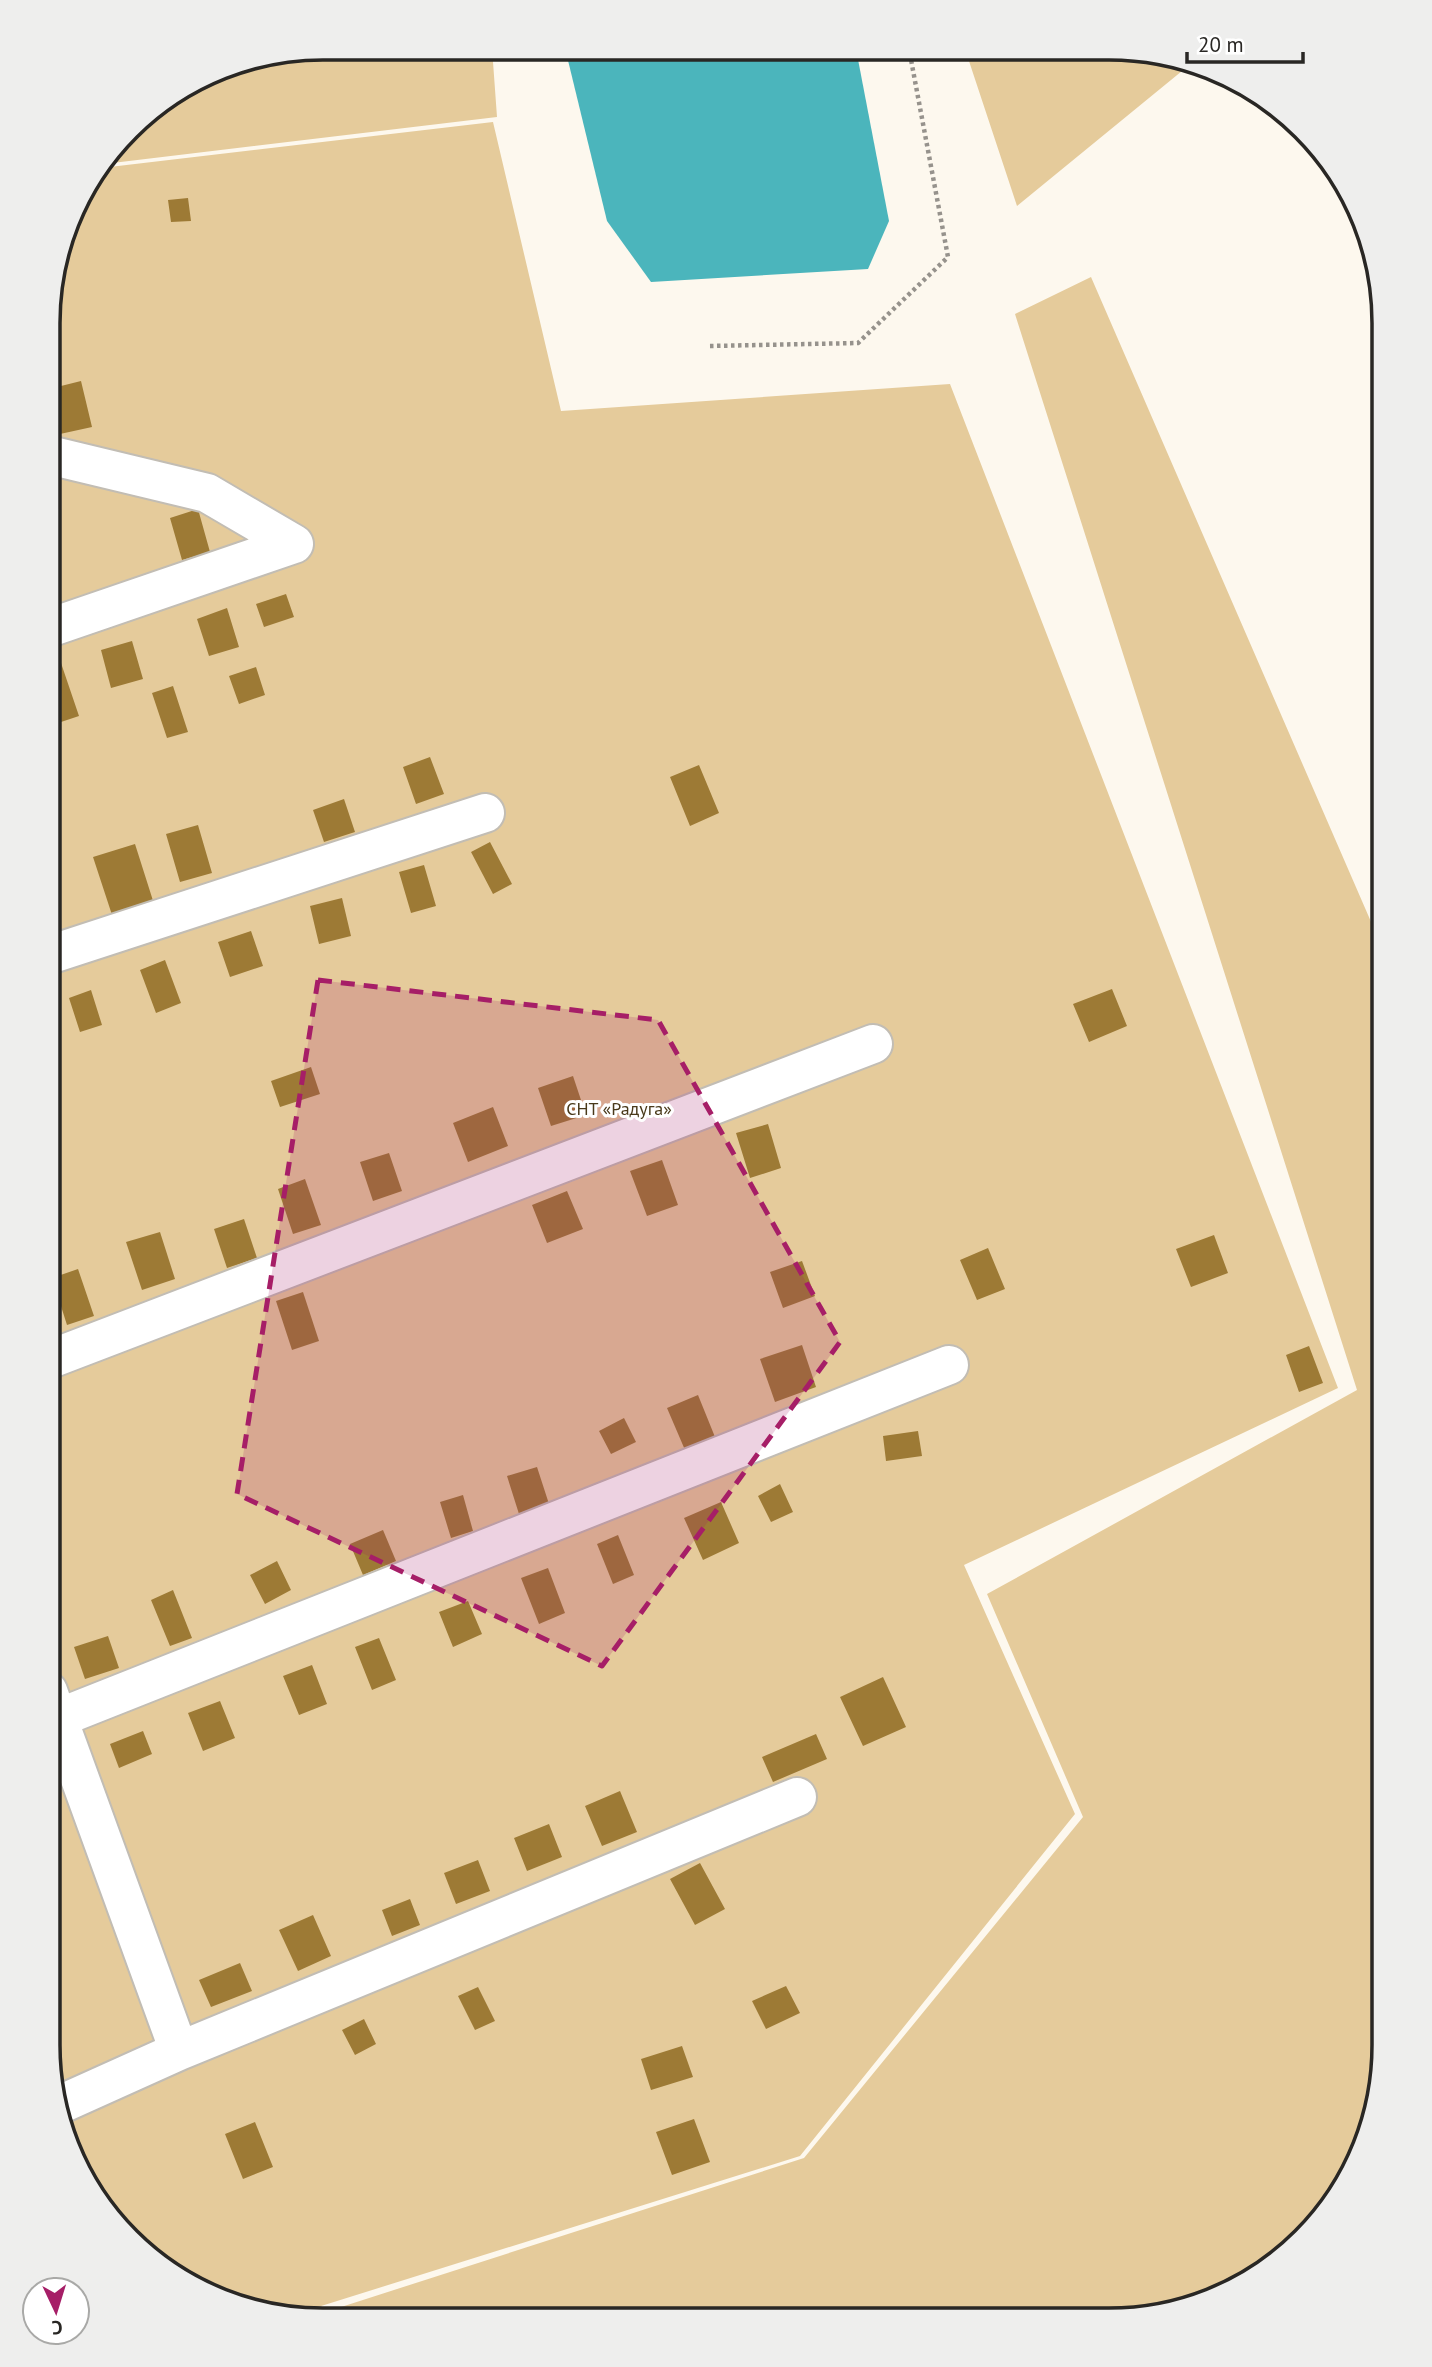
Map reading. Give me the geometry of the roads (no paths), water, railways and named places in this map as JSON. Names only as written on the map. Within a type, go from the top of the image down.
[{"type":"street","points":[[60,458],[207,493],[294,544],[60,624]]},
{"type":"street","points":[[60,951],[485,813]]},
{"type":"street","points":[[60,1355],[873,1044]]},
{"type":"street","points":[[60,1702],[949,1365]]},
{"type":"street","points":[[60,1727],[179,2051]]},
{"type":"street","points":[[66,2102],[179,2051],[797,1797]]},
{"type":"water","points":[[568,60],[858,60],[889,221],[868,269],[651,282],[607,221]]},
{"type":"park label","name":"СНТ «Радуга»","points":[[619,1109]]}]
